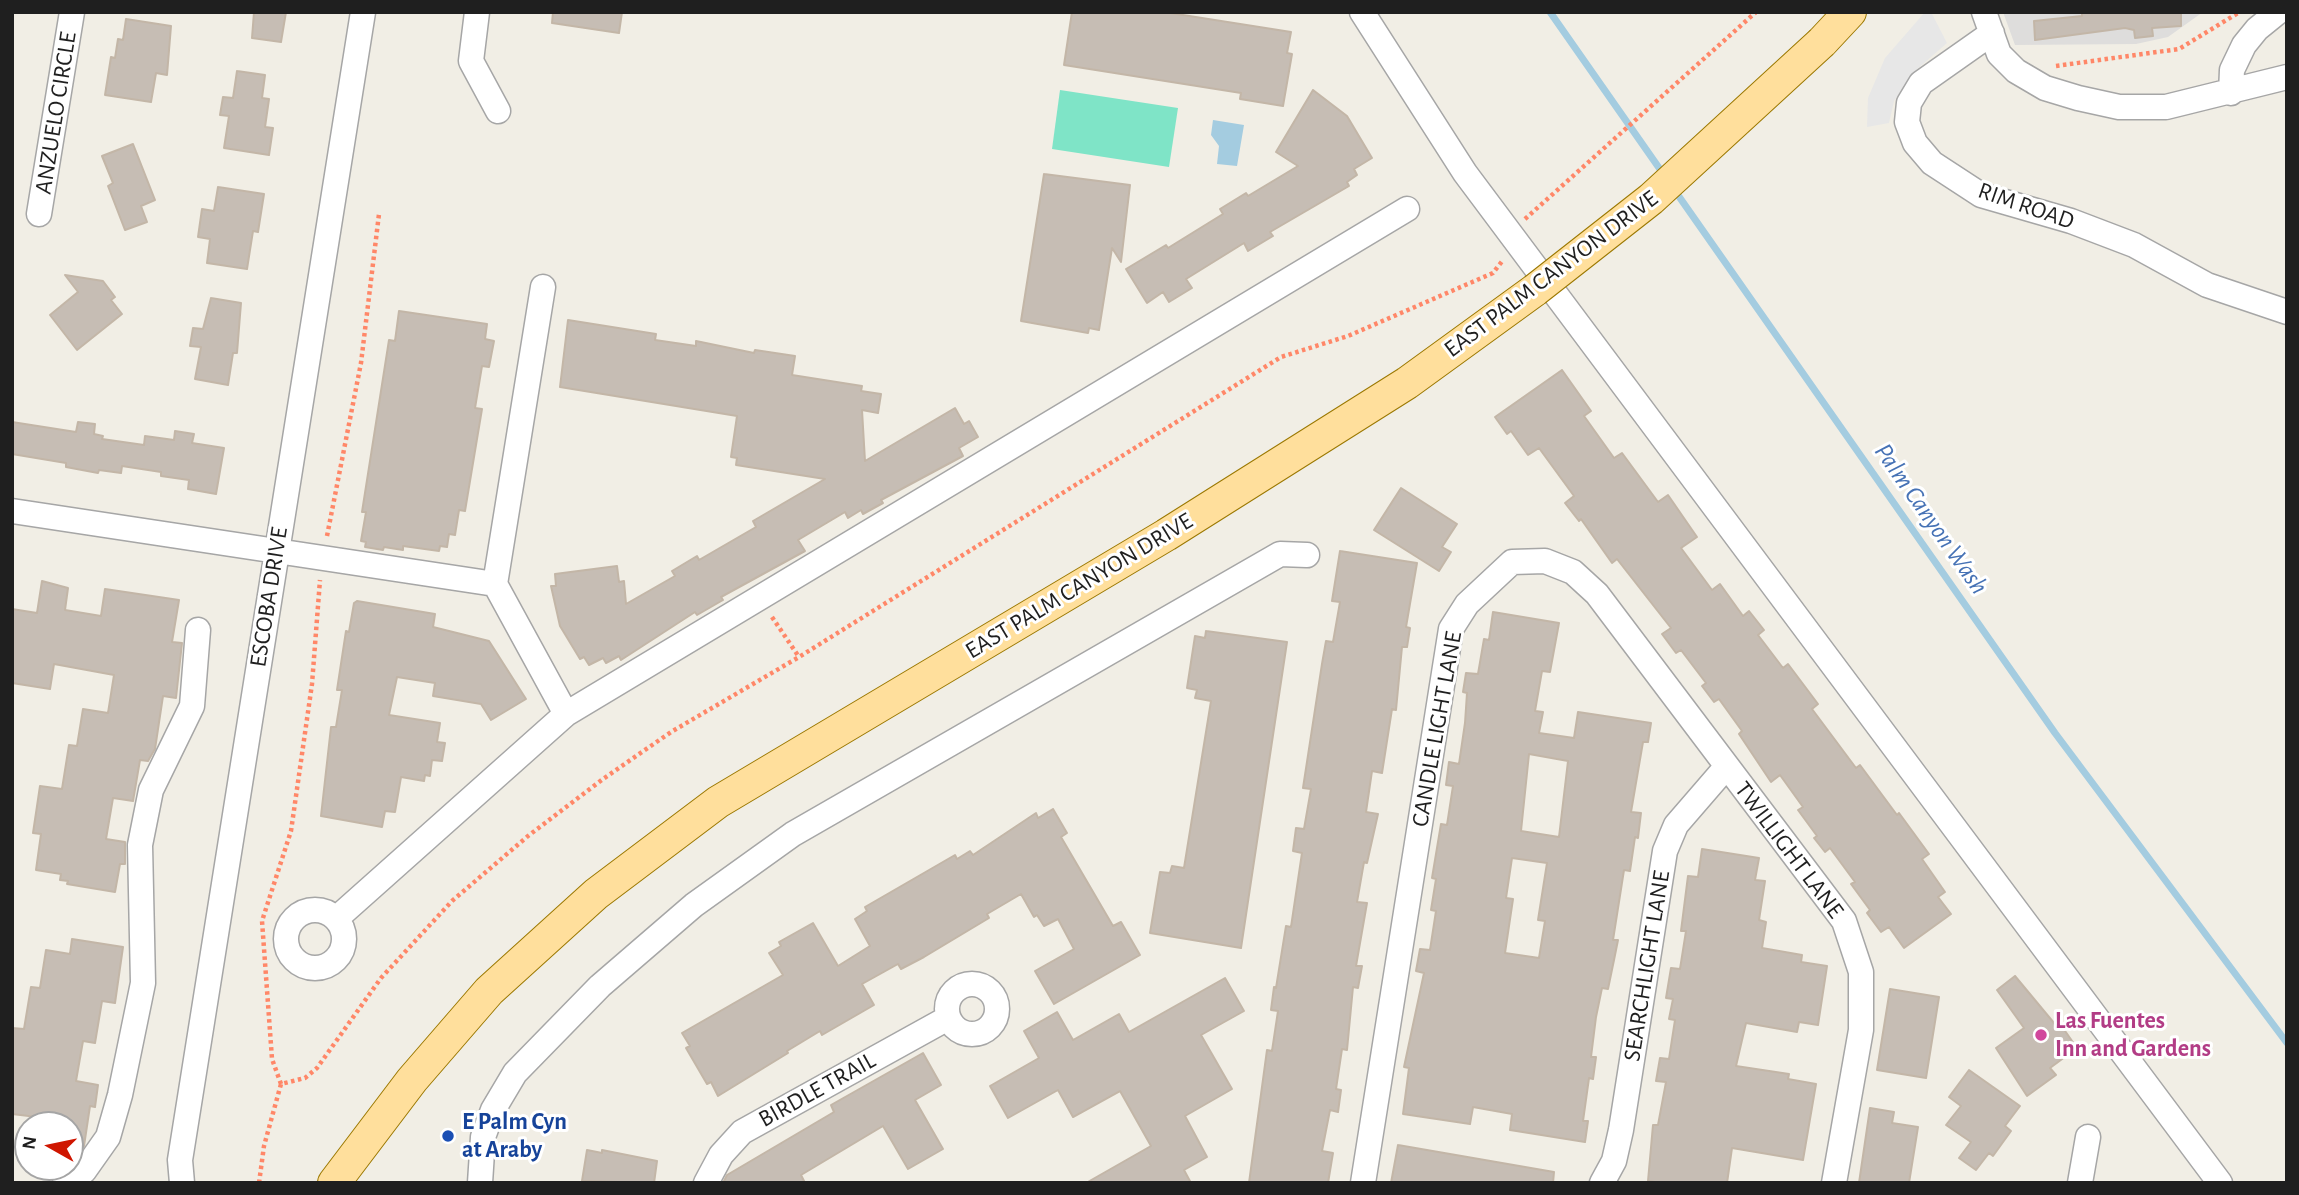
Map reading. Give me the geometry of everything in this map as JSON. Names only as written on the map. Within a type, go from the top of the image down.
[{"type":"main road","name":"EAST PALM CANYON DRIVE","points":[[334,1183],[412,1080],[489,991],[596,894],[718,802],[1166,535],[1407,383],[1535,290],[1651,200],[1822,42],[1850,12]]},
{"type":"street","name":"ANZUELO CIRCLE","points":[[40,214],[72,12]]},
{"type":"street","name":"ESCOBA DRIVE","points":[[182,1183],[180,1160],[363,12]]},
{"type":"street","points":[[477,12],[471,61],[498,111]]},
{"type":"street","points":[[1362,12],[1465,173],[1513,232],[2220,1183]]},
{"type":"street","points":[[2231,93],[2232,70],[2244,45],[2257,29],[2278,12]]},
{"type":"street","points":[[1988,23],[1999,54],[2016,71],[2045,88],[2078,99],[2119,107],[2166,107],[2287,77]]},
{"type":"street","name":"RIM ROAD","points":[[1988,23],[1921,83],[1909,103],[1907,122],[1915,143],[1932,163],[1981,195],[2071,221],[2121,241],[2207,285],[2287,312]]},
{"type":"street","points":[[337,918],[566,714],[1407,208]]},
{"type":"street","points":[[543,287],[495,584],[566,714]]},
{"type":"street","points":[[12,511],[495,584]]},
{"type":"street","points":[[480,1183],[483,1137],[493,1110],[515,1073],[600,986],[694,905],[793,834],[1280,554],[1307,555]]},
{"type":"street","name":"CANDLE LIGHT LANE","points":[[1363,1183],[1451,629],[1466,604],[1512,562],[1545,561],[1573,572],[1597,594],[1727,766]]},
{"type":"street","points":[[65,1183],[83,1171],[108,1137],[120,1095],[143,983],[141,845],[152,790],[192,706],[198,630]]},
{"type":"street","name":"SEARCHLIGHT LANE","points":[[1602,1183],[1614,1161],[1621,1130],[1665,851],[1676,825],[1727,766]]},
{"type":"street","name":"TWILLIGHT LANE","points":[[1727,766],[1844,921],[1861,972],[1861,1030],[1834,1183]]},
{"type":"street","name":"BIRDLE TRAIL","points":[[706,1183],[721,1154],[742,1132],[947,1018]]},
{"type":"street","points":[[2080,1183],[2088,1138]]},
{"type":"path","points":[[281,1084],[305,1078],[317,1068],[382,978],[443,910],[528,836],[671,732],[799,657],[1281,357],[1348,336],[1493,273],[1503,262],[1513,232],[1756,12]]},
{"type":"path","points":[[2050,68],[2179,49],[2239,12]]},
{"type":"path","points":[[259,1183],[264,1146],[281,1084],[271,1059],[262,921],[291,831],[312,684],[322,559],[361,363],[379,214]]},
{"type":"path","points":[[759,598],[799,657]]},
{"type":"shaded area","points":[[1925,12],[1931,12],[1947,43],[1915,71],[1894,101],[1889,123],[1867,127],[1868,98],[1885,58]]},
{"type":"shaded area","points":[[2003,12],[2203,12],[2168,37],[2136,44],[2015,45]]},
{"type":"green space","points":[[1060,90],[1178,108],[1169,167],[1052,149]]},
{"type":"water","points":[[1213,120],[1244,125],[1237,166],[1217,164],[1219,146],[1211,135]]},
{"type":"building","points":[[254,12],[286,12],[281,42],[252,38]]},
{"type":"building","points":[[553,12],[622,12],[619,33],[552,23]]},
{"type":"building","points":[[1072,12],[1164,12],[1291,32],[1287,53],[1292,54],[1283,106],[1240,99],[1241,93],[1064,65]]},
{"type":"building","points":[[2082,12],[2181,12],[2181,26],[2152,28],[2153,36],[2135,38],[2134,30],[2125,28],[2035,40],[2034,21],[2082,16]]},
{"type":"building","points":[[126,19],[171,26],[167,75],[156,73],[151,102],[105,95],[111,57],[115,58],[118,39],[123,40]]},
{"type":"building","points":[[237,71],[265,75],[262,98],[269,99],[265,127],[273,128],[269,155],[224,148],[229,116],[220,115],[223,97],[233,98]]},
{"type":"building","points":[[1313,90],[1347,116],[1372,158],[1354,169],[1357,175],[1347,182],[1349,186],[1270,232],[1273,236],[1248,251],[1244,243],[1186,279],[1192,288],[1169,302],[1163,292],[1147,303],[1126,269],[1166,245],[1168,248],[1223,214],[1220,209],[1246,193],[1248,196],[1298,166],[1276,152]]},
{"type":"building","points":[[133,144],[155,200],[141,206],[147,222],[125,230],[108,186],[113,183],[102,156]]},
{"type":"building","points":[[1044,174],[1130,185],[1121,262],[1112,248],[1099,330],[1089,328],[1088,333],[1021,321]]},
{"type":"building","points":[[218,187],[264,194],[258,232],[253,231],[247,269],[207,263],[210,239],[198,237],[202,209],[214,211]]},
{"type":"building","points":[[65,275],[103,281],[115,297],[111,300],[122,314],[77,350],[50,315],[78,292]]},
{"type":"building","points":[[211,298],[241,303],[237,353],[233,353],[228,385],[195,379],[201,347],[190,346],[193,328],[203,329]]},
{"type":"building","points":[[399,311],[487,324],[485,339],[494,341],[489,367],[482,366],[475,408],[482,409],[465,511],[459,510],[455,535],[449,534],[447,547],[440,546],[439,551],[403,546],[403,550],[384,547],[383,550],[365,547],[366,542],[361,541],[366,512],[362,512],[389,340],[395,341]]},
{"type":"building","points":[[568,320],[656,334],[655,340],[696,346],[696,341],[754,353],[755,350],[795,356],[792,375],[862,386],[861,391],[881,394],[878,413],[862,410],[865,461],[955,408],[964,424],[969,421],[978,437],[959,448],[963,456],[881,500],[883,503],[863,514],[861,510],[848,518],[845,512],[798,540],[805,551],[721,597],[723,600],[697,615],[695,612],[621,660],[619,656],[606,663],[603,658],[589,665],[584,657],[580,659],[560,626],[551,586],[556,586],[555,574],[617,566],[619,582],[624,581],[626,604],[675,576],[672,571],[697,556],[699,560],[756,527],[753,521],[825,479],[736,465],[737,458],[731,457],[737,416],[560,387]]},
{"type":"building","points":[[1562,370],[1591,411],[1584,416],[1614,458],[1622,453],[1658,502],[1668,495],[1697,537],[1681,548],[1712,590],[1720,584],[1743,616],[1749,611],[1764,630],[1758,635],[1783,668],[1788,664],[1818,704],[1812,709],[1856,768],[1860,765],[1929,854],[1922,859],[1945,892],[1938,897],[1951,914],[1904,948],[1889,927],[1881,932],[1867,913],[1870,910],[1851,884],[1855,882],[1830,848],[1825,852],[1814,838],[1817,836],[1798,810],[1803,807],[1780,775],[1771,782],[1739,734],[1742,731],[1719,699],[1714,702],[1702,686],[1706,683],[1681,650],[1676,653],[1662,634],[1671,628],[1617,559],[1612,563],[1581,519],[1579,521],[1565,503],[1574,496],[1539,448],[1528,455],[1511,431],[1507,434],[1495,417]]},
{"type":"building","points":[[12,422],[76,432],[78,422],[95,424],[94,434],[103,436],[102,439],[144,445],[145,436],[174,440],[175,431],[194,434],[192,443],[224,448],[216,494],[188,489],[189,480],[161,476],[161,472],[122,466],[121,473],[99,470],[98,473],[66,467],[66,463],[12,454]]},
{"type":"building","points":[[1401,488],[1457,524],[1442,547],[1451,552],[1439,571],[1374,530]]},
{"type":"building","points":[[1340,551],[1417,563],[1406,627],[1410,628],[1407,647],[1402,647],[1396,710],[1392,709],[1382,773],[1372,771],[1366,812],[1378,814],[1367,863],[1364,862],[1357,902],[1367,903],[1356,966],[1362,966],[1358,988],[1353,987],[1347,1050],[1342,1049],[1336,1089],[1341,1090],[1338,1112],[1330,1110],[1322,1151],[1333,1153],[1328,1183],[1249,1183],[1267,1050],[1272,1051],[1278,1011],[1271,1010],[1274,987],[1276,988],[1286,926],[1291,927],[1302,853],[1293,851],[1296,828],[1304,829],[1311,789],[1303,788],[1322,664],[1326,641],[1333,642],[1340,602],[1332,601]]},
{"type":"building","points":[[42,581],[68,588],[65,610],[101,616],[105,589],[179,600],[172,642],[182,643],[176,698],[163,696],[155,749],[148,761],[140,760],[133,801],[113,798],[106,839],[125,842],[125,864],[120,864],[115,892],[67,884],[68,881],[60,880],[61,874],[36,870],[41,834],[33,833],[40,786],[62,789],[69,745],[77,746],[83,709],[108,713],[114,675],[54,664],[50,689],[12,683],[12,609],[37,613]]},
{"type":"building","points":[[357,601],[435,614],[433,627],[489,641],[526,699],[491,720],[481,704],[433,696],[435,683],[397,677],[389,715],[440,723],[437,742],[445,743],[442,761],[432,760],[430,776],[425,775],[424,781],[401,777],[395,812],[385,811],[382,827],[321,816],[331,727],[336,727],[342,690],[337,690],[346,631],[349,632],[354,603]]},
{"type":"building","points":[[1493,612],[1559,623],[1550,672],[1542,671],[1535,711],[1543,712],[1539,733],[1574,738],[1578,712],[1651,723],[1648,742],[1643,742],[1631,812],[1641,813],[1638,838],[1635,837],[1630,871],[1624,870],[1613,940],[1618,940],[1608,989],[1602,988],[1596,1017],[1591,1057],[1596,1057],[1593,1079],[1589,1078],[1583,1121],[1588,1121],[1585,1142],[1510,1130],[1512,1114],[1473,1107],[1470,1124],[1403,1114],[1409,1068],[1404,1067],[1424,973],[1416,971],[1420,949],[1430,950],[1436,911],[1431,910],[1436,879],[1432,878],[1441,824],[1447,825],[1453,786],[1446,785],[1449,762],[1459,764],[1465,723],[1467,693],[1463,692],[1466,673],[1478,674],[1484,639],[1489,640]],"holes":[[[1529,754],[1568,761],[1559,837],[1521,831]],[[1512,858],[1547,863],[1538,920],[1545,921],[1539,958],[1505,953],[1513,899],[1506,898]]]},
{"type":"building","points":[[1206,631],[1287,642],[1241,948],[1150,933],[1160,872],[1170,873],[1172,866],[1184,868],[1211,701],[1195,698],[1197,690],[1187,688],[1195,636],[1205,638]]},
{"type":"building","points":[[1053,809],[1067,833],[1061,837],[1113,926],[1121,922],[1140,955],[1054,1004],[1035,971],[1074,949],[1058,919],[1044,926],[1037,915],[1034,917],[1021,894],[987,914],[989,918],[924,957],[901,969],[898,964],[862,984],[874,1005],[822,1035],[820,1031],[718,1096],[711,1082],[707,1084],[686,1048],[690,1046],[682,1033],[783,975],[769,953],[781,946],[779,942],[813,923],[838,966],[870,946],[855,919],[867,911],[865,907],[955,855],[957,859],[970,851],[973,855],[1036,813],[1038,818]]},
{"type":"building","points":[[1702,849],[1759,858],[1755,880],[1765,881],[1759,920],[1766,922],[1762,948],[1802,955],[1801,962],[1827,966],[1818,1025],[1799,1022],[1797,1032],[1746,1023],[1736,1066],[1789,1074],[1788,1079],[1816,1084],[1803,1160],[1732,1148],[1727,1183],[1662,1183],[1648,1181],[1653,1125],[1658,1125],[1666,1082],[1656,1081],[1660,1058],[1669,1059],[1675,1020],[1669,1019],[1673,999],[1666,998],[1671,968],[1680,969],[1686,931],[1681,931],[1688,876],[1698,877]]},
{"type":"building","points":[[72,939],[123,947],[115,1003],[102,1001],[95,1043],[83,1041],[76,1081],[98,1085],[95,1107],[90,1106],[84,1146],[84,1111],[14,1111],[12,1114],[12,1028],[24,1029],[31,987],[40,988],[46,950],[70,954]]},
{"type":"building","name":"Las Fuentes Inn and Gardens","points":[[2015,976],[2059,1029],[2063,1028],[2077,1048],[2050,1068],[2056,1075],[2027,1096],[1996,1048],[2024,1028],[1997,990]]},
{"type":"building","points":[[1225,978],[1244,1011],[1201,1035],[1232,1089],[1185,1116],[1207,1157],[1184,1170],[1191,1183],[1086,1183],[1151,1146],[1120,1091],[1073,1117],[1058,1090],[1008,1118],[990,1086],[1039,1058],[1024,1031],[1057,1012],[1073,1040],[1119,1014],[1129,1032]]},
{"type":"building","points":[[1890,989],[1939,997],[1926,1078],[1877,1070]]},
{"type":"building","points":[[923,1053],[941,1085],[915,1100],[943,1149],[908,1169],[883,1126],[801,1175],[805,1183],[723,1183],[727,1175],[834,1112],[831,1105]]},
{"type":"building","points":[[1969,1070],[2020,1106],[2005,1126],[2011,1131],[1993,1156],[1989,1153],[1976,1170],[1959,1158],[1971,1142],[1946,1125],[1961,1106],[1949,1097]]},
{"type":"building","points":[[1870,1108],[1894,1112],[1892,1123],[1918,1127],[1909,1183],[1859,1183]]},
{"type":"building","points":[[1398,1145],[1554,1172],[1553,1183],[1391,1183]]},
{"type":"building","points":[[587,1150],[602,1153],[602,1150],[657,1161],[654,1183],[582,1181]]},
{"type":"waterway","name":"Palm Canyon Wash","points":[[1550,12],[1664,175]]},
{"type":"waterway","name":"Palm Canyon Wash","points":[[1673,188],[2055,733],[2287,1043]]},
{"type":"place","name":"Las Fuentes Inn and Gardens","points":[[2041,1035]]},
{"type":"place","name":"E Palm Cyn at Araby","points":[[448,1136]]}]
